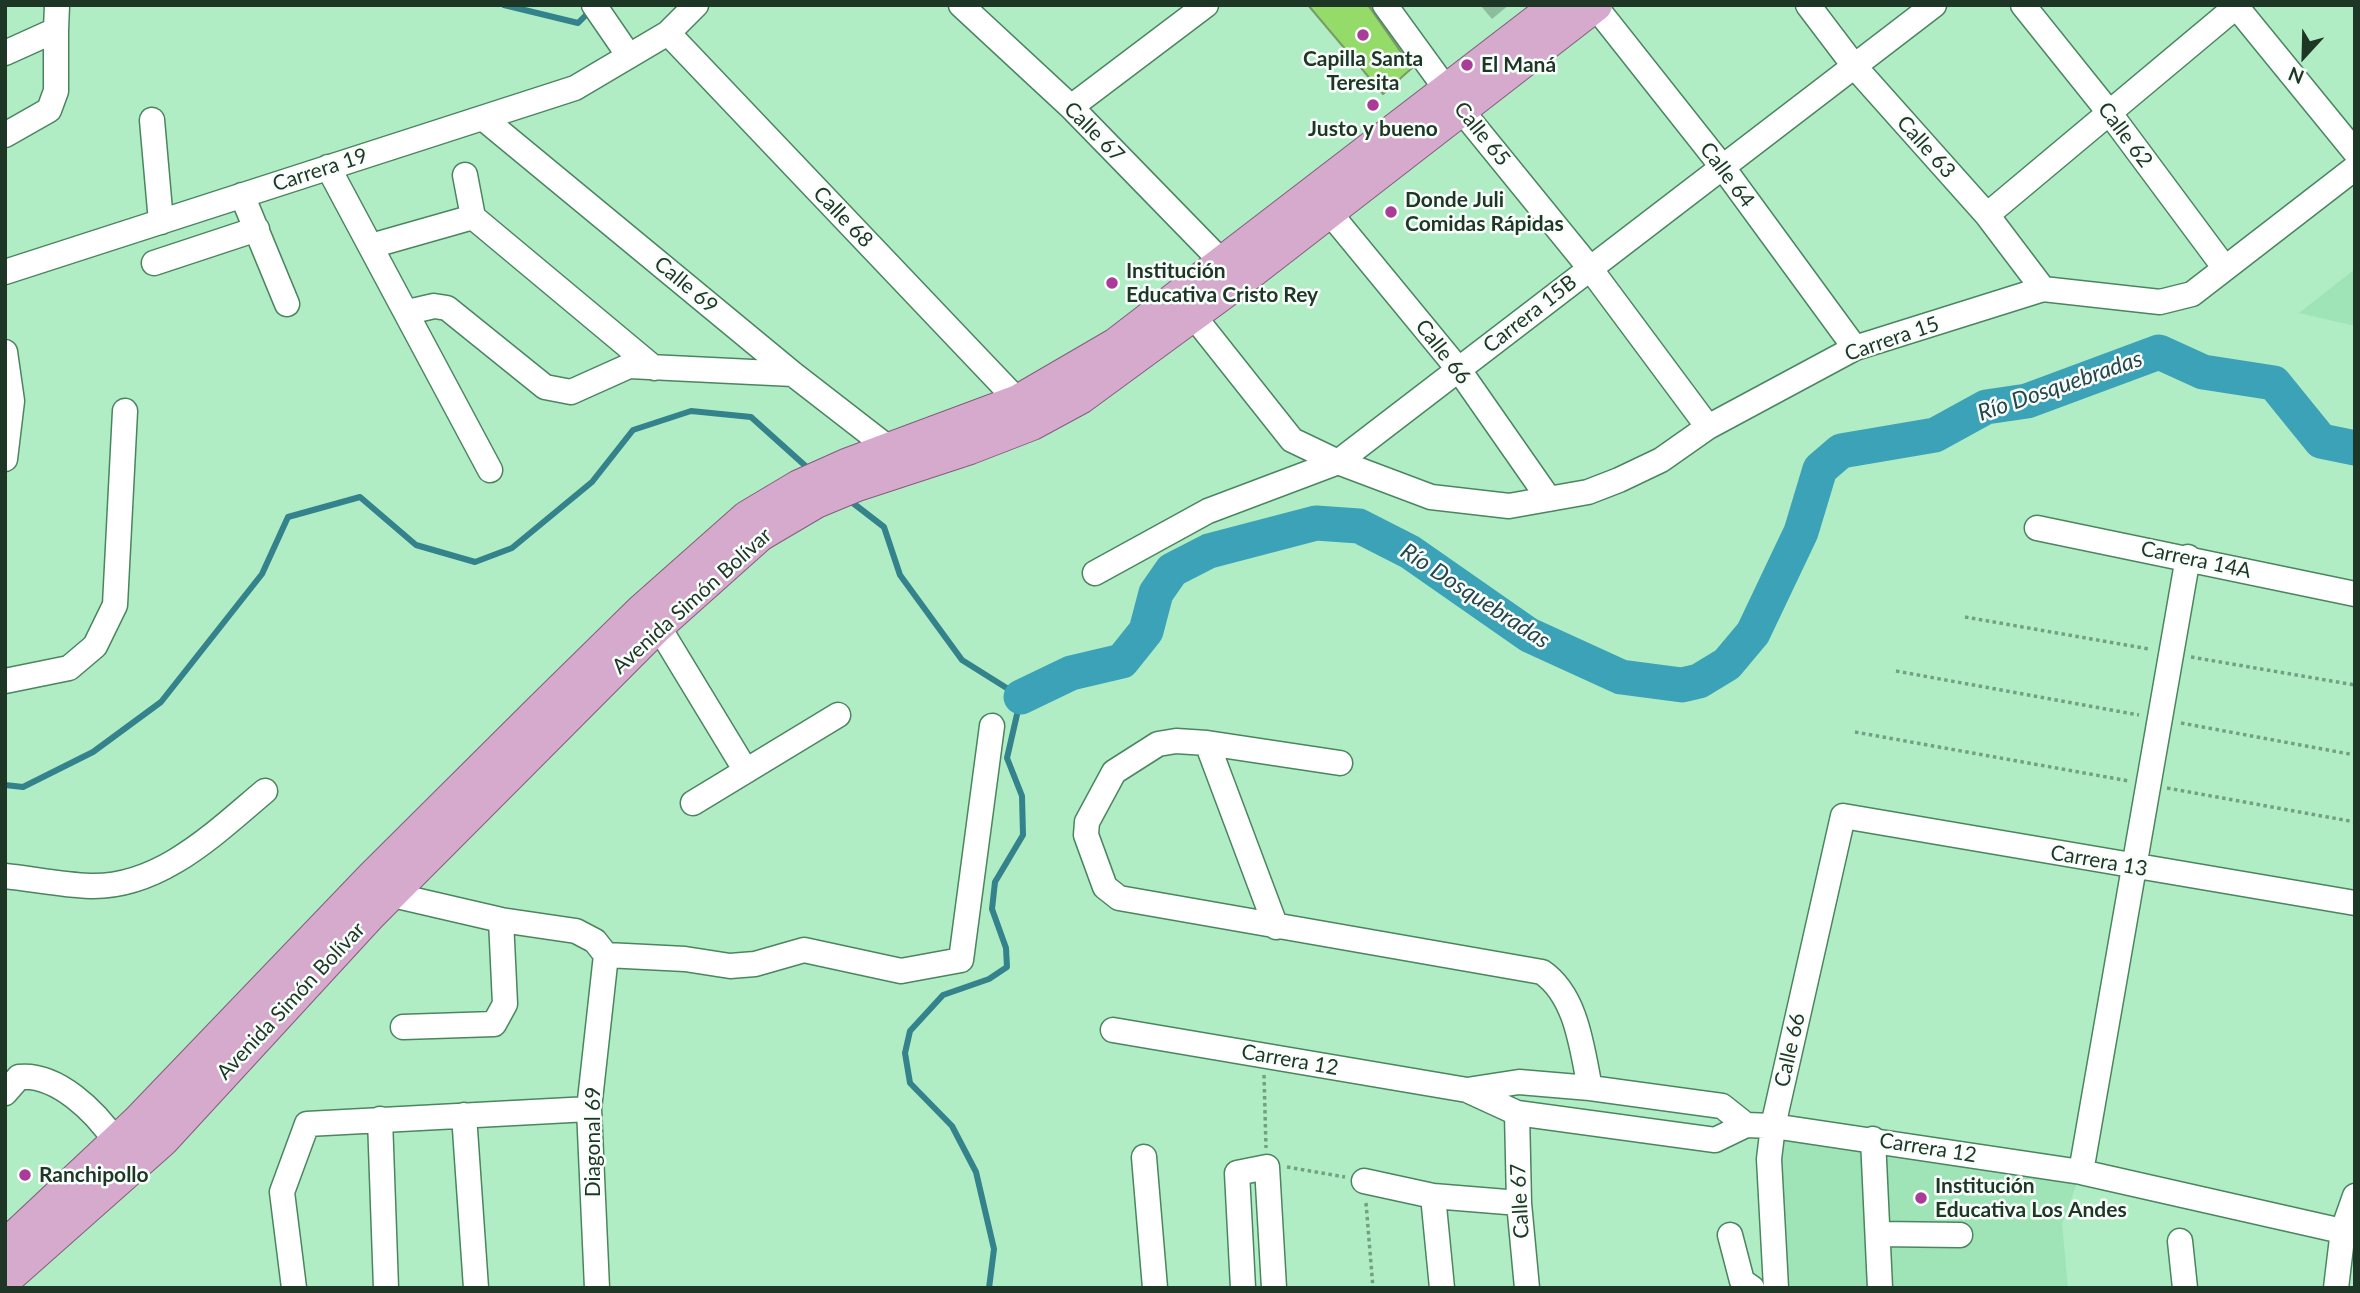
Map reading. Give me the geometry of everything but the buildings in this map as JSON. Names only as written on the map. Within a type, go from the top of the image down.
[{"type":"main road","name":"Avenida Simón Bolívar","points":[[852,475],[970,448],[1032,424],[1080,398],[1329,212],[1455,101],[1557,5]]},
{"type":"main road","name":"Avenida Simón Bolívar","points":[[5,1280],[163,1140],[370,915],[393,895],[642,610],[747,517],[852,475],[891,450],[1018,401],[1116,344],[1223,263],[1595,6]]},
{"type":"main road","name":"Avenida Simón Bolívar","points":[[5,1246],[116,1142],[373,876],[553,715],[808,494]]},
{"type":"street","points":[[594,5],[625,49]]},
{"type":"street","name":"Carrera 19","points":[[5,272],[575,88],[625,49],[668,33],[695,5]]},
{"type":"street","points":[[1071,107],[1206,5]]},
{"type":"street","name":"Calle 65","points":[[1385,5],[1455,101],[1589,267],[1708,427]]},
{"type":"street","name":"Calle 63","points":[[1808,5],[1855,67],[1987,215],[2043,289]]},
{"type":"street","name":"Carrera 15B","points":[[1096,573],[1208,511],[1338,462],[1589,267],[1724,169],[1934,5]]},
{"type":"street","name":"Calle 62","points":[[2023,5],[2109,111],[2224,267]]},
{"type":"street","name":"Calle 64","points":[[1595,6],[1724,169],[1855,348]]},
{"type":"street","points":[[1987,215],[2236,6],[2355,152]]},
{"type":"street","name":"Calle 67","points":[[967,7],[1071,107],[1223,263]]},
{"type":"street","points":[[5,53],[53,22]]},
{"type":"street","points":[[5,135],[49,110],[55,91],[53,22]]},
{"type":"street","name":"Calle 68","points":[[668,33],[1018,401]]},
{"type":"street","name":"Calle 69","points":[[483,118],[793,374],[891,450]]},
{"type":"street","points":[[152,120],[161,222]]},
{"type":"street","points":[[328,167],[408,312],[490,470]]},
{"type":"street","name":"Carrera 15","points":[[1338,462],[1431,497],[1509,506],[1588,492],[1661,460],[1708,427],[1855,348],[2043,289],[2160,302],[2192,294],[2355,168]]},
{"type":"street","points":[[465,175],[473,217],[654,368]]},
{"type":"street","points":[[242,195],[287,304]]},
{"type":"street","name":"Calle 66","points":[[1329,212],[1459,370],[1549,499]]},
{"type":"street","points":[[371,246],[473,217]]},
{"type":"street","points":[[154,263],[257,229]]},
{"type":"street","points":[[408,312],[434,306],[447,308],[545,387],[560,392],[572,392],[629,366],[793,374]]},
{"type":"street","points":[[1192,314],[1292,440],[1338,462]]},
{"type":"street","points":[[5,352],[12,401],[5,459]]},
{"type":"street","points":[[5,681],[69,668],[95,646],[115,605],[125,411]]},
{"type":"street","name":"Carrera 14A","points":[[2037,528],[2188,557],[2355,594]]},
{"type":"street","points":[[2081,1172],[2188,557]]},
{"type":"street","points":[[658,626],[746,771]]},
{"type":"street","points":[[693,803],[838,715]]},
{"type":"street","points":[[393,895],[501,920],[576,931],[595,941],[606,955],[685,959],[730,966],[755,964],[804,950],[901,971],[961,960],[992,726]]},
{"type":"street","points":[[1340,763],[1207,743],[1176,741],[1158,744],[1114,772],[1087,822],[1086,835],[1105,887],[1119,898],[1542,972],[1562,989],[1580,1039],[1590,1088]]},
{"type":"street","points":[[1207,743],[1276,927]]},
{"type":"street","points":[[5,876],[93,886],[132,880],[166,868],[214,834],[265,791]]},
{"type":"street","name":"Calle 66","points":[[1776,1288],[1769,1159],[1773,1126],[1843,816]]},
{"type":"street","name":"Carrera 13","points":[[1843,816],[2355,903]]},
{"type":"street","points":[[403,1027],[494,1024],[505,1004],[501,920]]},
{"type":"street","name":"Diagonal 69","points":[[597,1288],[589,1109],[606,955]]},
{"type":"street","name":"Carrera 12","points":[[1113,1030],[1467,1090],[1517,1113],[1715,1140],[1746,1125],[1873,1139],[2081,1172],[2349,1232]]},
{"type":"street","points":[[5,1093],[19,1077],[29,1076],[55,1085],[83,1105],[116,1142]]},
{"type":"street","name":"Carrera 12","points":[[1467,1090],[1519,1082],[1590,1088],[1722,1106],[1746,1125]]},
{"type":"street","points":[[294,1288],[282,1192],[307,1124],[589,1109]]},
{"type":"street","name":"Calle 67","points":[[1517,1113],[1519,1203],[1527,1288]]},
{"type":"street","points":[[464,1115],[476,1288]]},
{"type":"street","points":[[380,1119],[386,1288]]},
{"type":"street","points":[[1873,1139],[1880,1288]]},
{"type":"street","points":[[1144,1157],[1155,1288]]},
{"type":"street","points":[[1243,1288],[1237,1172],[1267,1167],[1273,1288]]},
{"type":"street","points":[[1364,1181],[1433,1196],[1519,1203]]},
{"type":"street","points":[[1433,1196],[1442,1288]]},
{"type":"street","points":[[2336,1288],[2355,1196]]},
{"type":"street","points":[[1879,1234],[1960,1235]]},
{"type":"street","points":[[1730,1235],[1742,1281],[1752,1288]]},
{"type":"street","points":[[2180,1241],[2185,1288]]},
{"type":"street","points":[[1768,1288],[1776,1288]]},
{"type":"path","points":[[1896,671],[2355,755]]},
{"type":"path","points":[[1855,732],[2355,822]]},
{"type":"path","points":[[1264,1056],[1267,1167],[1294,1167],[1364,1181],[1373,1288]]},
{"type":"shaded area","points":[[2355,269],[2355,326],[2299,313]]},
{"type":"shaded area","name":"Institución Educativa Los Andes","points":[[1773,1126],[2081,1172],[2062,1224],[2068,1288],[1776,1288]]},
{"type":"waterway","points":[[504,5],[578,23],[592,9]]},
{"type":"waterway","name":"Río Dosquebradas","points":[[1021,697],[1071,673],[1122,661],[1146,631],[1156,593],[1172,570],[1209,551],[1316,523],[1359,526],[1410,552],[1529,635],[1621,677],[1682,685],[1699,681],[1727,664],[1753,633],[1801,532],[1820,469],[1841,451],[1935,435],[1986,407],[2027,401],[2159,352],[2203,372],[2274,383],[2321,441],[2355,448]]},
{"type":"waterway","points":[[5,785],[23,787],[93,752],[161,702],[262,574],[288,517],[360,497],[416,545],[475,562],[512,548],[592,482],[633,430],[691,411],[751,417],[810,470]]},
{"type":"waterway","points":[[849,500],[884,527],[900,575],[962,660],[1021,697],[1007,758],[1022,796],[1023,835],[995,882],[992,909],[1006,948],[1007,967],[989,979],[943,995],[910,1031],[905,1053],[910,1083],[952,1126],[976,1172],[994,1249],[989,1288]]},
{"type":"place","name":"Capilla Santa Teresita","points":[[1363,35]]},
{"type":"place","name":"El Maná","points":[[1467,65]]},
{"type":"place","name":"Justo y bueno","points":[[1373,105]]},
{"type":"place","name":"Donde Juli Comidas Rápidas","points":[[1391,212]]},
{"type":"place","name":"Institución Educativa Cristo Rey","points":[[1112,283]]},
{"type":"place","name":"Ranchipollo","points":[[25,1175]]},
{"type":"place","name":"Institución Educativa Los Andes","points":[[1921,1198]]}]
